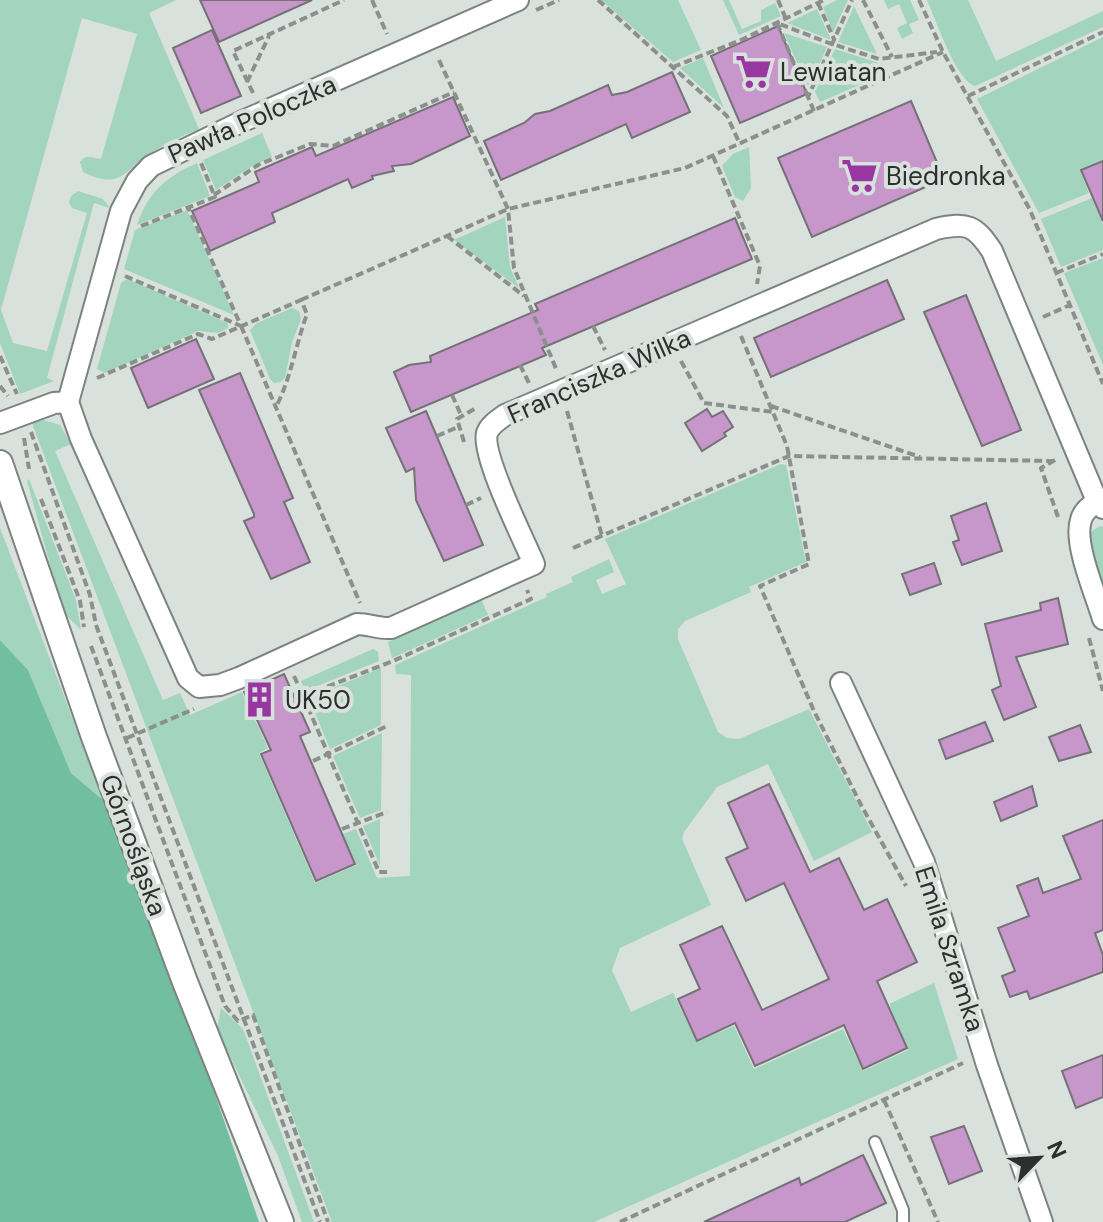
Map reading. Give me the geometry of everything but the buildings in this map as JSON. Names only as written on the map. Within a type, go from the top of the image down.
[{"type":"street","name":"Pawła Poloczka","points":[[68,402],[121,211],[137,181],[151,166],[229,127],[525,6]]},
{"type":"street","name":"Franciszka Wilka","points":[[68,402],[81,439],[188,678],[199,687],[220,685],[357,624],[391,628],[534,564],[489,458],[487,432],[505,415],[559,382],[674,343],[936,229],[958,224],[978,231],[992,251],[1100,504],[1084,511],[1079,523],[1094,622]]},
{"type":"street","points":[[14,418],[54,403],[68,402]]},
{"type":"street","name":"Górnośląska","points":[[0,463],[94,737],[185,982],[281,1222]]},
{"type":"street","name":"Emila Szramka","points":[[841,683],[924,862],[987,1065],[1042,1222]]},
{"type":"lane","points":[[875,1142],[903,1210],[903,1222]]},
{"type":"path","points":[[256,101],[233,51],[344,0]]},
{"type":"path","points":[[525,6],[559,0]]},
{"type":"path","points":[[598,0],[727,116],[740,144]]},
{"type":"path","points":[[778,0],[786,19]]},
{"type":"path","points":[[673,67],[824,0]]},
{"type":"path","points":[[808,97],[852,0]]},
{"type":"path","points":[[863,0],[892,57]]},
{"type":"path","points":[[919,0],[943,52],[1015,178],[1103,384]]},
{"type":"path","points":[[818,3],[833,42]]},
{"type":"path","points":[[777,23],[879,59],[943,52]]},
{"type":"path","points":[[777,23],[814,111]]},
{"type":"path","points":[[968,96],[1103,32]]},
{"type":"path","points":[[247,82],[270,34]]},
{"type":"path","points":[[94,368],[91,381],[198,334],[212,339],[508,209],[685,168],[943,52]]},
{"type":"path","points":[[436,54],[508,209],[514,268],[572,421],[602,536]]},
{"type":"path","points":[[132,230],[215,197],[258,165],[310,144],[333,146],[454,92]]},
{"type":"path","points":[[191,162],[199,158],[214,195]]},
{"type":"path","points":[[188,207],[277,405],[366,617],[366,624]]},
{"type":"path","points":[[447,236],[527,299]]},
{"type":"path","points":[[1056,273],[1103,254]]},
{"type":"path","points":[[119,274],[241,326]]},
{"type":"path","points":[[277,405],[287,386],[294,351],[307,314],[301,300]]},
{"type":"path","points":[[593,326],[606,352]]},
{"type":"path","points":[[740,333],[789,456],[809,564],[760,586],[814,711],[908,889]]},
{"type":"path","points":[[674,343],[704,403],[772,409],[924,458]]},
{"type":"path","points":[[0,356],[14,418],[90,595],[96,625],[320,1222]]},
{"type":"path","points":[[520,365],[530,385]]},
{"type":"path","points":[[0,386],[9,397],[27,449],[30,471]]},
{"type":"path","points":[[452,395],[461,415]]},
{"type":"path","points":[[437,436],[458,427]]},
{"type":"path","points":[[1059,453],[1054,461],[1041,468],[1060,527]]},
{"type":"path","points":[[573,548],[789,456],[1054,461]]},
{"type":"path","points":[[466,505],[487,496]]},
{"type":"path","points":[[41,499],[80,601],[85,630]]},
{"type":"path","points":[[1094,622],[1103,691]]},
{"type":"path","points":[[90,644],[225,1006],[238,1021],[253,1015],[328,1222]]},
{"type":"path","points":[[303,696],[379,872],[387,872]]},
{"type":"path","points":[[127,738],[203,705]]},
{"type":"path","points":[[313,761],[387,726]]},
{"type":"path","points":[[342,829],[387,812]]},
{"type":"path","points":[[620,1222],[965,1062],[969,1073]]},
{"type":"path","points":[[884,1100],[938,1222]]},
{"type":"green space","points":[[0,0],[176,0],[149,13],[199,129],[159,148],[115,179],[96,178],[83,172],[80,162],[83,159],[101,159],[137,34],[82,18],[1,310],[13,343],[47,351],[87,213],[72,208],[69,202],[71,196],[78,191],[103,199],[110,208],[94,203],[47,378],[54,381],[20,394],[0,343]]},
{"type":"green space","points":[[601,0],[678,0],[701,50],[673,62]]},
{"type":"green space","points":[[723,0],[729,0],[742,29],[761,21],[761,10],[775,3],[781,16],[739,35]]},
{"type":"green space","points":[[837,0],[848,0],[833,32],[823,7]]},
{"type":"green space","points":[[884,0],[910,0],[919,20],[909,24],[913,33],[902,39],[897,28],[907,23],[899,4],[888,9]]},
{"type":"green space","points":[[927,0],[968,0],[996,61],[1103,11],[1103,27],[975,86],[954,61]]},
{"type":"green space","points":[[854,6],[877,54],[838,42]]},
{"type":"green space","points":[[817,9],[831,40],[787,23]]},
{"type":"green space","points":[[784,33],[827,47],[811,84],[807,85]]},
{"type":"green space","points":[[1103,37],[1103,161],[1080,170],[1089,193],[1039,213],[977,99]]},
{"type":"green space","points":[[835,49],[882,64],[887,73],[820,102],[815,92]]},
{"type":"green space","points":[[703,58],[724,108],[680,68]]},
{"type":"green space","points":[[262,133],[272,157],[252,166],[216,190],[203,160]]},
{"type":"green space","points":[[749,147],[751,188],[743,201],[735,197],[722,166],[733,154]]},
{"type":"green space","points":[[197,163],[210,196],[137,225],[147,203],[160,187]]},
{"type":"green space","points":[[1092,198],[1103,224],[1103,250],[1061,267],[1041,219]]},
{"type":"green space","points":[[187,210],[234,315],[124,269],[135,230]]},
{"type":"green space","points":[[505,217],[510,267],[519,288],[454,240]]},
{"type":"green space","points":[[1103,258],[1103,365],[1064,273]]},
{"type":"green space","points":[[127,279],[228,323],[228,328],[218,333],[198,331],[105,373],[97,369],[121,283]]},
{"type":"green space","points":[[292,308],[299,311],[301,319],[292,342],[285,378],[274,383],[250,330],[257,323]]},
{"type":"green space","points":[[43,420],[60,425],[71,444],[55,451],[163,700],[180,693],[190,715],[242,692],[268,748],[259,753],[315,883],[357,865],[343,834],[356,829],[377,878],[410,876],[411,675],[396,674],[395,665],[547,597],[546,594],[573,582],[571,577],[609,559],[614,572],[596,580],[602,594],[626,584],[605,539],[781,464],[786,465],[806,562],[749,587],[751,592],[685,621],[678,629],[678,639],[718,732],[727,738],[739,739],[809,709],[872,832],[814,861],[768,764],[717,787],[682,839],[711,905],[620,948],[612,970],[631,1012],[673,993],[697,1042],[734,1026],[754,1069],[843,1029],[863,1071],[908,1050],[889,1004],[934,983],[958,1059],[594,1222],[332,1222],[32,423]]},
{"type":"green space","points":[[29,479],[76,600],[81,630],[63,612],[27,481]]},
{"type":"green space","points":[[1103,527],[1103,608],[1086,535]]},
{"type":"green space","points":[[0,528],[104,801],[71,773],[28,670],[0,640]]},
{"type":"green space","points":[[481,599],[488,615],[392,658],[388,642]]},
{"type":"green space","points":[[0,640],[28,670],[71,773],[104,801],[212,1086],[259,1222],[0,1222]]},
{"type":"green space","points":[[373,649],[378,652],[379,661],[305,691],[301,681]]},
{"type":"green space","points":[[381,668],[381,725],[330,749],[309,698]]},
{"type":"green space","points":[[382,733],[381,810],[360,818],[333,756]]},
{"type":"green space","points":[[380,819],[380,866],[363,826]]},
{"type":"green space","points":[[221,1008],[243,1029],[314,1222],[302,1222],[278,1156],[217,1029]]},
{"type":"place","name":"Lewiatan","points":[[754,72]]},
{"type":"place","name":"Biedronka","points":[[860,176]]},
{"type":"place","name":"UK50","points":[[259,700]]}]
